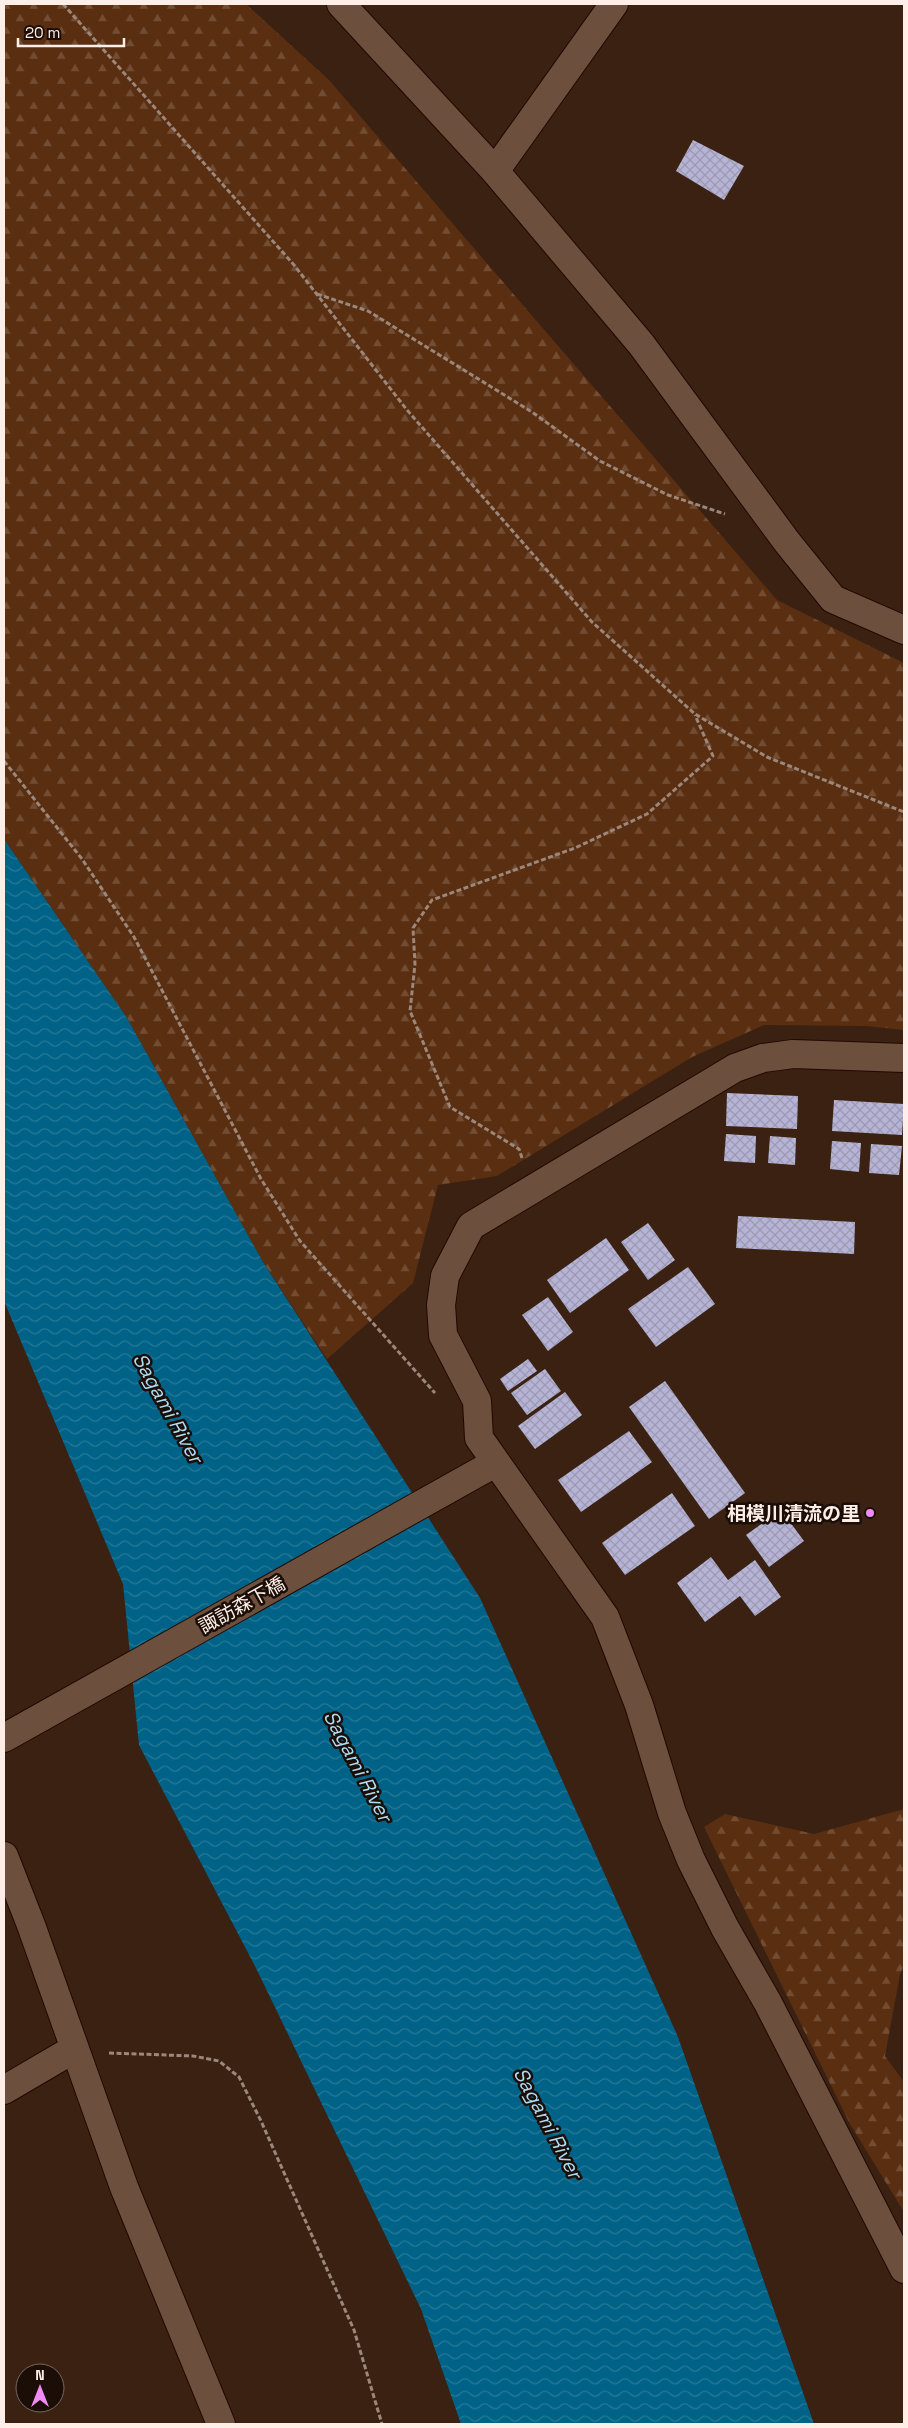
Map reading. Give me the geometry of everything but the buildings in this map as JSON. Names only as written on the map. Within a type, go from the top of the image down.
[{"type":"street","points":[[341,4],[495,172],[641,344],[787,542],[833,599],[904,630]]},
{"type":"street","points":[[495,172],[614,4]]},
{"type":"street","points":[[904,1058],[793,1054],[763,1058],[735,1068],[471,1226],[446,1276],[441,1306],[443,1335],[477,1401],[479,1438],[488,1467],[605,1617],[639,1705],[672,1813],[690,1860],[725,1928],[768,2003],[904,2269]]},
{"type":"street","name":"諏訪森下橋","points":[[4,1738],[488,1467]]},
{"type":"street","points":[[4,1856],[31,1925],[124,2187],[221,2424]]},
{"type":"street","points":[[4,2090],[74,2049]]},
{"type":"path","points":[[63,4],[294,265],[407,410],[592,622],[695,714],[767,757],[904,812]]},
{"type":"path","points":[[316,294],[368,311],[532,412],[600,461],[668,496],[729,515]]},
{"type":"path","points":[[522,1196],[528,1176],[519,1149],[450,1107],[410,1011],[415,964],[413,928],[432,900],[576,848],[647,814],[713,756],[695,714]]},
{"type":"path","points":[[4,761],[82,859],[134,937],[261,1179],[300,1241],[438,1396]]},
{"type":"path","points":[[74,2049],[193,2056],[219,2061],[239,2077],[261,2121],[354,2330],[382,2424]]},
{"type":"green space","points":[[4,4],[246,4],[329,80],[777,600],[904,663],[904,1030],[867,1026],[764,1025],[692,1057],[497,1176],[438,1185],[413,1283],[327,1359],[263,1262],[127,1018],[4,839]]},
{"type":"green space","points":[[904,1809],[904,1966],[900,1974],[885,2056],[904,2082],[904,2212],[850,2124],[704,1827],[725,1814],[814,1834]]},
{"type":"water","name":"Sagami River","points":[[4,839],[127,1018],[263,1262],[480,1598],[678,2037],[814,2424],[461,2424],[421,2309],[255,1966],[139,1745],[123,1584],[4,1301]]},
{"type":"place","name":"相模川清流の里","points":[[870,1513]]}]
